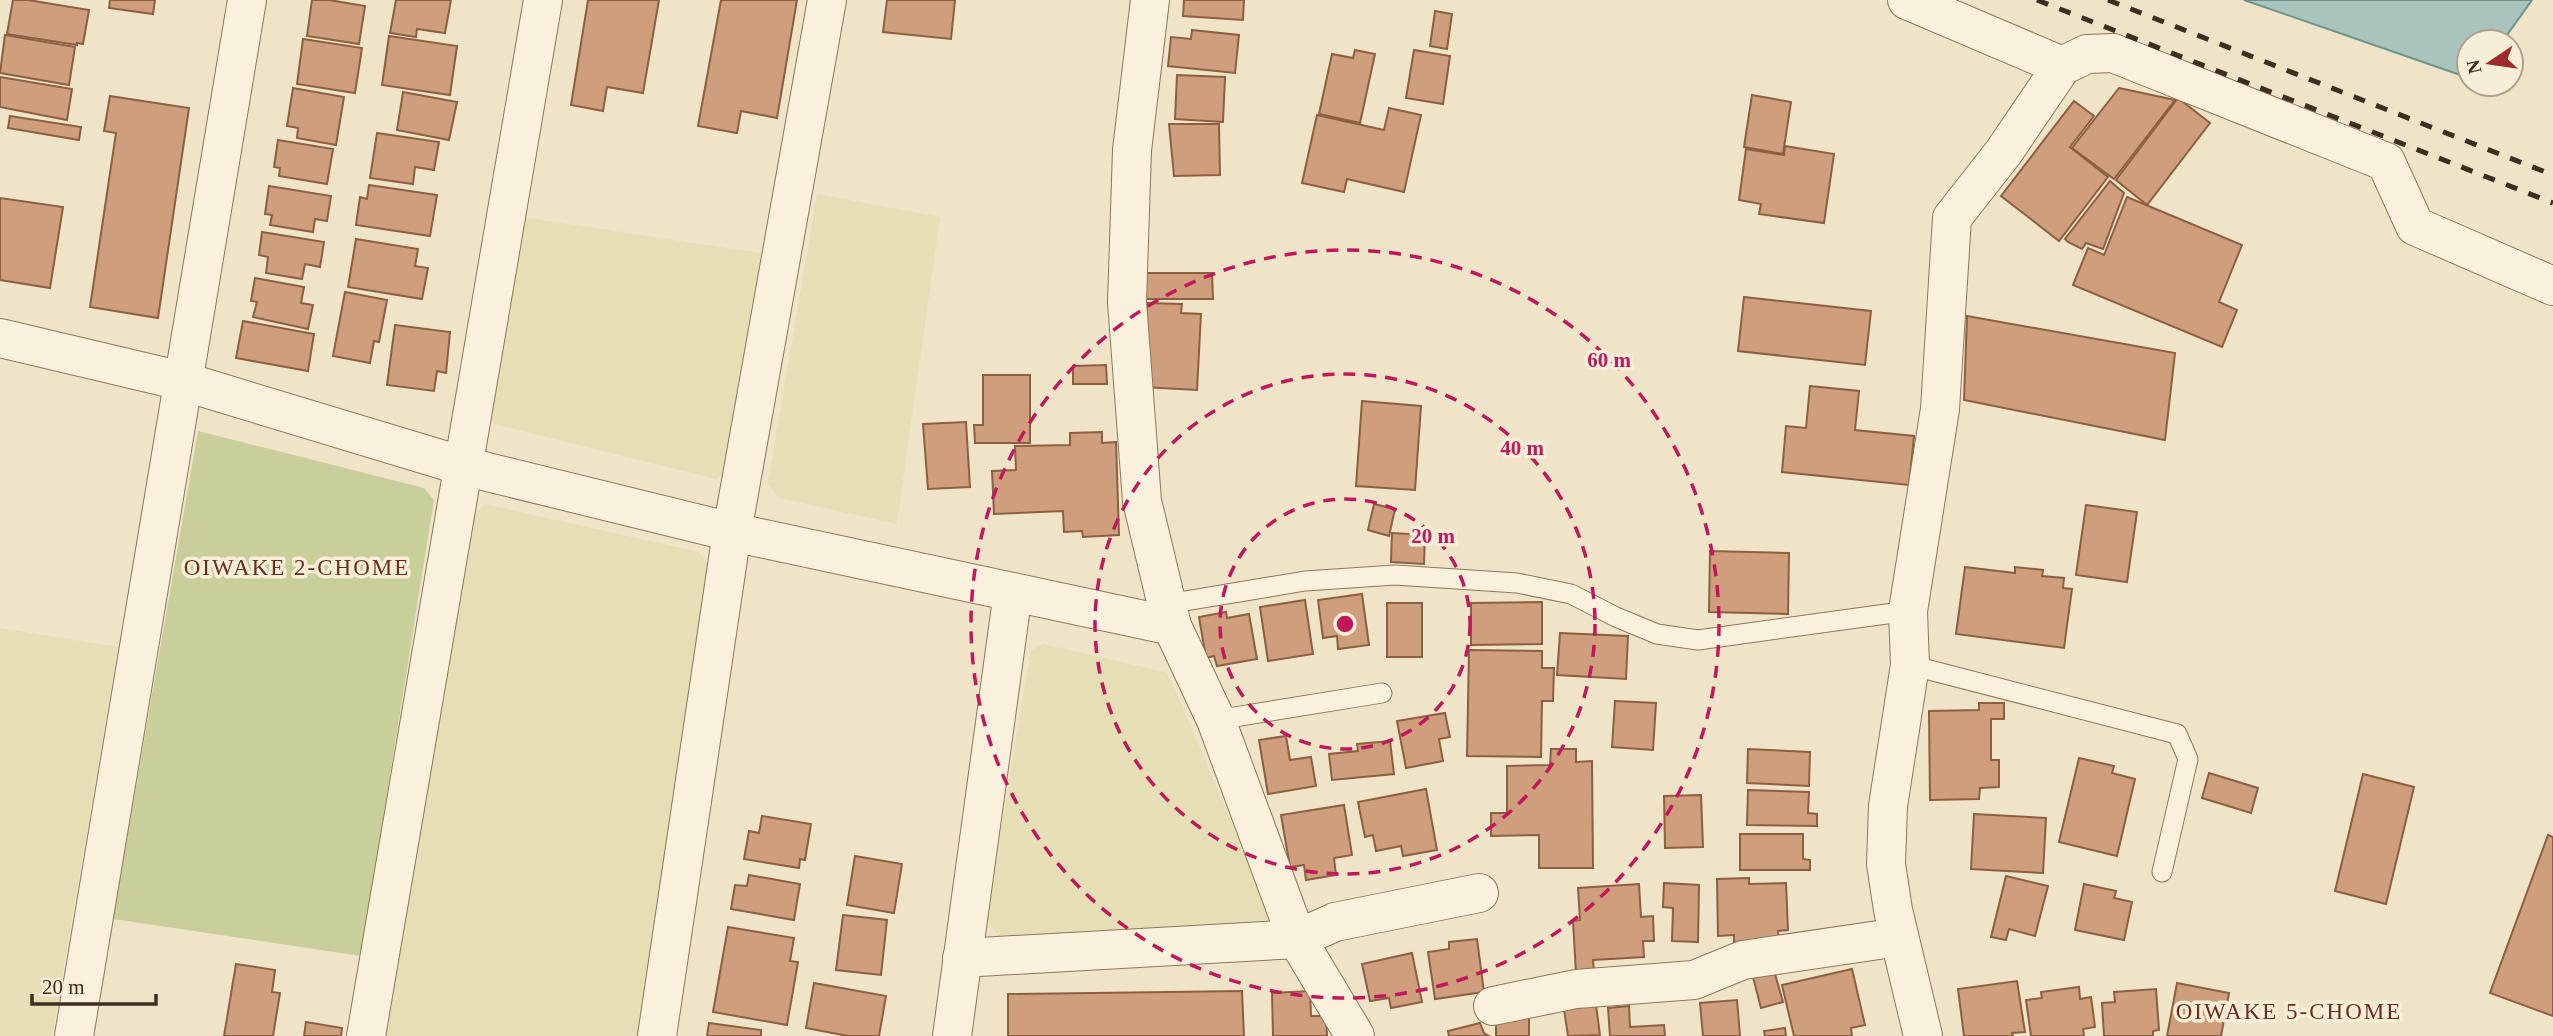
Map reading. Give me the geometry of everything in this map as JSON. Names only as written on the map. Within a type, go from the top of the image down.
[{"type":"street","points":[[74,1036],[247,0]]},
{"type":"street","points":[[366,1036],[543,0]]},
{"type":"street","points":[[657,1036],[732,532],[827,0]]},
{"type":"street","points":[[1150,0],[1132,150],[1127,302],[1142,501],[1170,615],[1216,720],[1297,939],[1354,1036]]},
{"type":"street","points":[[1907,0],[2062,66]]},
{"type":"street","points":[[1923,1036],[1899,937],[1886,864],[1888,806],[1910,665],[1908,611],[1940,409],[1952,218],[2003,153],[2062,66],[2087,54],[2112,53],[2386,162],[2415,226],[2553,286]]},
{"type":"street","points":[[0,338],[182,381],[463,466],[732,532],[1013,592],[1170,615]]},
{"type":"street","points":[[951,1036],[1013,592]]},
{"type":"street","points":[[962,958],[1297,939],[1335,922],[1479,893]]},
{"type":"street","points":[[1493,1006],[1576,989],[1694,980],[1743,960],[1899,937]]},
{"type":"lane","points":[[1170,615],[1306,581],[1395,575],[1503,582],[1571,594],[1657,634],[1698,640],[1908,611]]},
{"type":"lane","points":[[1910,665],[2177,734],[2188,759],[2162,872]]},
{"type":"lane","points":[[1216,720],[1382,692]]},
{"type":"shaded area","points":[[817,194],[940,217],[897,524],[779,498],[768,483]]},
{"type":"shaded area","points":[[523,217],[765,254],[729,469],[716,479],[494,424],[486,411]]},
{"type":"shaded area","points":[[485,504],[699,552],[714,574],[637,1036],[385,1036],[472,516]]},
{"type":"shaded area","points":[[0,628],[118,647],[52,1036],[0,1036]]},
{"type":"shaded area","points":[[1043,644],[1165,672],[1172,682],[1272,917],[1263,930],[1002,941],[986,918],[1031,651]]},
{"type":"green space","points":[[198,431],[424,488],[434,500],[361,956],[113,919]]},
{"type":"water","points":[[2244,0],[2532,0],[2512,28],[2455,28],[2455,73]]},
{"type":"building","points":[[13,0],[89,10],[83,44],[7,34]]},
{"type":"building","points":[[110,0],[155,0],[153,14],[109,8]]},
{"type":"building","points":[[312,0],[365,6],[359,44],[307,36]]},
{"type":"building","points":[[396,0],[451,0],[445,33],[417,29],[416,37],[390,33]]},
{"type":"building","points":[[588,0],[659,0],[643,93],[607,87],[603,111],[571,105]]},
{"type":"building","points":[[721,0],[797,0],[777,118],[741,111],[737,133],[698,126]]},
{"type":"building","points":[[887,0],[955,0],[951,39],[883,32]]},
{"type":"building","points":[[1184,0],[1244,0],[1243,20],[1183,16]]},
{"type":"building","points":[[1435,11],[1452,14],[1447,49],[1430,46]]},
{"type":"building","points":[[1192,30],[1239,35],[1235,73],[1168,66],[1171,37],[1191,39]]},
{"type":"building","points":[[5,35],[75,47],[69,85],[0,73]]},
{"type":"building","points":[[389,36],[457,46],[450,95],[382,85]]},
{"type":"building","points":[[303,39],[362,48],[355,93],[297,84]]},
{"type":"building","points":[[1355,50],[1375,54],[1360,123],[1319,114],[1332,54],[1353,58]]},
{"type":"building","points":[[1414,50],[1450,56],[1443,104],[1406,98]]},
{"type":"building","points":[[1177,75],[1225,77],[1223,122],[1175,119]]},
{"type":"building","points":[[0,77],[72,89],[67,120],[0,107]]},
{"type":"building","points":[[293,88],[344,97],[336,145],[297,138],[298,128],[287,126]]},
{"type":"building","points":[[2119,88],[2175,100],[2114,179],[2072,148]]},
{"type":"building","points":[[403,92],[457,102],[449,140],[397,130]]},
{"type":"building","points":[[1752,95],[1791,102],[1783,154],[1744,147]]},
{"type":"building","points":[[110,96],[189,108],[158,318],[90,307],[116,133],[104,131]]},
{"type":"building","points":[[2178,98],[2210,123],[2147,205],[2116,180]]},
{"type":"building","points":[[2074,101],[2094,116],[2070,147],[2108,177],[2059,241],[2001,196]]},
{"type":"building","points":[[1389,108],[1421,115],[1404,192],[1347,179],[1344,192],[1302,183],[1317,115],[1384,130]]},
{"type":"building","points":[[10,116],[81,127],[79,140],[8,128]]},
{"type":"building","points":[[1169,124],[1219,124],[1220,175],[1174,176]]},
{"type":"building","points":[[377,133],[439,142],[434,170],[415,167],[413,184],[370,178]]},
{"type":"building","points":[[278,140],[333,149],[327,184],[279,176],[280,168],[274,167]]},
{"type":"building","points":[[1785,146],[1834,154],[1824,223],[1759,214],[1761,204],[1739,200],[1746,149],[1784,155]]},
{"type":"building","points":[[2110,181],[2124,193],[2103,249],[2086,243],[2082,249],[2068,242],[2065,239]]},
{"type":"building","points":[[369,185],[437,195],[430,236],[356,225],[360,197],[367,199]]},
{"type":"building","points":[[269,186],[331,196],[327,221],[315,219],[313,232],[270,225],[272,215],[265,214]]},
{"type":"building","points":[[2127,197],[2242,245],[2219,302],[2237,310],[2222,347],[2073,285],[2088,248],[2104,255]]},
{"type":"building","points":[[0,198],[63,207],[50,288],[0,280]]},
{"type":"building","points":[[262,232],[324,242],[320,267],[305,264],[302,279],[266,273],[268,257],[259,255]]},
{"type":"building","points":[[356,239],[418,249],[415,266],[428,268],[422,299],[348,287]]},
{"type":"building","points":[[1145,273],[1212,273],[1213,299],[1145,299]]},
{"type":"building","points":[[255,278],[304,287],[301,303],[313,305],[308,329],[253,317],[257,302],[251,301]]},
{"type":"building","points":[[345,292],[387,300],[379,342],[374,341],[370,363],[333,356]]},
{"type":"building","points":[[1744,297],[1871,311],[1865,365],[1738,351]]},
{"type":"building","points":[[1147,303],[1182,304],[1181,313],[1201,314],[1197,390],[1143,387]]},
{"type":"building","points":[[1967,316],[2175,353],[2165,440],[1964,400]]},
{"type":"building","points":[[243,321],[314,334],[308,371],[236,358]]},
{"type":"building","points":[[395,325],[450,332],[446,373],[437,371],[434,391],[387,385]]},
{"type":"building","points":[[1106,365],[1107,384],[1073,384],[1073,366]]},
{"type":"building","points":[[983,375],[1030,375],[1030,443],[975,443],[974,425],[983,425]]},
{"type":"building","points":[[1810,386],[1859,391],[1855,430],[1914,436],[1909,485],[1782,472],[1786,426],[1806,428]]},
{"type":"building","points":[[1362,401],[1421,406],[1415,490],[1356,486]]},
{"type":"building","points":[[966,422],[970,487],[928,489],[923,424]]},
{"type":"building","points":[[1102,432],[1102,443],[1116,442],[1119,535],[1083,537],[1082,531],[1064,532],[1063,511],[994,514],[992,471],[1016,470],[1015,446],[1070,445],[1070,433]]},
{"type":"building","points":[[1374,504],[1395,509],[1389,536],[1368,530]]},
{"type":"building","points":[[2086,505],[2137,512],[2127,582],[2076,575]]},
{"type":"building","points":[[1392,533],[1425,535],[1424,564],[1391,562]]},
{"type":"building","points":[[1710,551],[1789,553],[1788,614],[1709,612]]},
{"type":"building","points":[[1965,567],[2015,573],[2015,567],[2043,570],[2042,576],[2064,578],[2063,588],[2072,589],[2064,648],[1956,634]]},
{"type":"building","points":[[1362,594],[1369,645],[1338,649],[1337,636],[1323,638],[1318,600]]},
{"type":"building","points":[[1305,600],[1313,654],[1268,661],[1260,607]]},
{"type":"building","points":[[1542,602],[1542,644],[1471,645],[1471,603]]},
{"type":"building","points":[[1387,603],[1422,603],[1422,657],[1387,657]]},
{"type":"building","points":[[1226,612],[1227,618],[1249,614],[1257,659],[1217,666],[1214,656],[1206,658],[1199,617]]},
{"type":"building","points":[[1560,633],[1628,636],[1626,679],[1557,675]]},
{"type":"building","points":[[1469,650],[1542,651],[1542,668],[1554,668],[1553,701],[1542,701],[1541,757],[1467,756]]},
{"type":"building","points":[[1615,701],[1656,703],[1653,750],[1612,747]]},
{"type":"building","points":[[1979,703],[2004,703],[2004,719],[1991,719],[1991,760],[1999,760],[1999,787],[1980,788],[1979,799],[1930,800],[1929,711],[1979,710]]},
{"type":"building","points":[[1445,713],[1450,737],[1439,739],[1443,761],[1406,768],[1397,721]]},
{"type":"building","points":[[1286,736],[1290,760],[1311,757],[1316,786],[1268,794],[1259,740]]},
{"type":"building","points":[[1390,741],[1394,774],[1332,780],[1329,754],[1358,751],[1357,744]]},
{"type":"building","points":[[1551,749],[1576,749],[1576,762],[1592,761],[1593,868],[1539,868],[1539,835],[1491,836],[1491,813],[1507,813],[1507,766],[1550,765]]},
{"type":"building","points":[[1748,749],[1810,752],[1809,786],[1747,783]]},
{"type":"building","points":[[2079,758],[2114,766],[2112,773],[2135,779],[2117,856],[2059,842]]},
{"type":"building","points":[[2209,773],[2258,788],[2251,813],[2202,798]]},
{"type":"building","points":[[2363,774],[2414,787],[2386,904],[2335,891]]},
{"type":"building","points":[[1426,789],[1437,850],[1403,856],[1401,846],[1376,851],[1373,835],[1365,837],[1358,802]]},
{"type":"building","points":[[1748,790],[1809,792],[1808,813],[1817,814],[1817,826],[1747,825]]},
{"type":"building","points":[[1701,795],[1703,847],[1665,848],[1664,796]]},
{"type":"building","points":[[1344,805],[1352,855],[1334,858],[1336,875],[1306,880],[1304,865],[1290,867],[1281,815]]},
{"type":"building","points":[[1974,814],[2046,818],[2043,873],[1971,869]]},
{"type":"building","points":[[762,816],[811,824],[805,860],[800,859],[799,868],[744,859],[749,831],[759,833]]},
{"type":"building","points":[[1740,834],[1803,834],[1803,859],[1810,860],[1810,870],[1740,870]]},
{"type":"building","points":[[2548,835],[2553,837],[2553,1016],[2490,993]]},
{"type":"building","points":[[855,856],[902,864],[894,913],[847,905]]},
{"type":"building","points":[[749,875],[800,884],[794,920],[731,909],[735,885],[747,886]]},
{"type":"building","points":[[2006,876],[2048,886],[2035,936],[2009,929],[2006,940],[1991,937]]},
{"type":"building","points":[[1749,878],[1749,884],[1786,883],[1788,930],[1778,931],[1779,940],[1734,942],[1734,935],[1718,936],[1717,879]]},
{"type":"building","points":[[1664,883],[1699,885],[1698,942],[1672,941],[1673,908],[1663,907]]},
{"type":"building","points":[[1639,884],[1641,917],[1653,916],[1654,941],[1643,941],[1644,957],[1593,960],[1594,971],[1576,973],[1573,921],[1580,920],[1578,888]]},
{"type":"building","points":[[2084,884],[2116,891],[2114,898],[2132,902],[2124,940],[2075,930]]},
{"type":"building","points":[[843,915],[887,920],[881,975],[836,970]]},
{"type":"building","points":[[728,927],[794,938],[790,961],[798,962],[787,1025],[713,1012]]},
{"type":"building","points":[[1477,939],[1484,992],[1435,999],[1428,952],[1449,949],[1449,942]]},
{"type":"building","points":[[1412,953],[1422,1002],[1391,1008],[1389,998],[1370,1001],[1362,964]]},
{"type":"building","points":[[236,964],[275,970],[272,992],[280,993],[273,1036],[224,1036]]},
{"type":"building","points":[[1773,967],[1783,1002],[1761,1008],[1752,973]]},
{"type":"building","points":[[1852,969],[1865,1025],[1851,1028],[1852,1036],[1794,1036],[1782,985]]},
{"type":"building","points":[[2017,981],[2025,1032],[2012,1033],[2013,1036],[1964,1036],[1958,989]]},
{"type":"building","points":[[814,983],[886,996],[879,1036],[848,1036],[806,1028]]},
{"type":"building","points":[[2177,983],[2229,993],[2221,1036],[2167,1036]]},
{"type":"building","points":[[2079,987],[2080,999],[2091,997],[2095,1027],[2083,1029],[2084,1036],[2031,1036],[2026,1000],[2042,998],[2041,992]]},
{"type":"building","points":[[2156,989],[2159,1030],[2153,1031],[2153,1036],[2104,1036],[2102,1003],[2115,1002],[2114,992]]},
{"type":"building","points":[[1242,991],[1244,1036],[1008,1036],[1008,994]]},
{"type":"building","points":[[1310,991],[1311,1016],[1326,1016],[1327,1036],[1273,1036],[1272,993]]},
{"type":"building","points":[[1737,1000],[1740,1036],[1703,1036],[1700,1003]]},
{"type":"building","points":[[1596,1005],[1600,1035],[1568,1036],[1564,1009]]},
{"type":"building","points":[[1629,1006],[1630,1027],[1664,1025],[1665,1036],[1610,1036],[1608,1008]]},
{"type":"building","points":[[1529,1011],[1529,1036],[1496,1036],[1496,1012]]},
{"type":"building","points":[[306,1022],[342,1028],[341,1036],[304,1036]]},
{"type":"building","points":[[709,1023],[761,1030],[761,1036],[707,1036]]},
{"type":"building","points":[[1480,1023],[1484,1033],[1489,1036],[1449,1036],[1448,1031]]},
{"type":"building","points":[[1785,1028],[1786,1036],[1765,1036],[1764,1031]]},
{"type":"railway","points":[[2037,0],[2553,203]]},
{"type":"railway","points":[[2108,0],[2553,175]]},
{"type":"district","name":"OIWAKE 2-CHOME","points":[[297,567]]},
{"type":"district","name":"OIWAKE 5-CHOME","points":[[2289,1011]]}]
